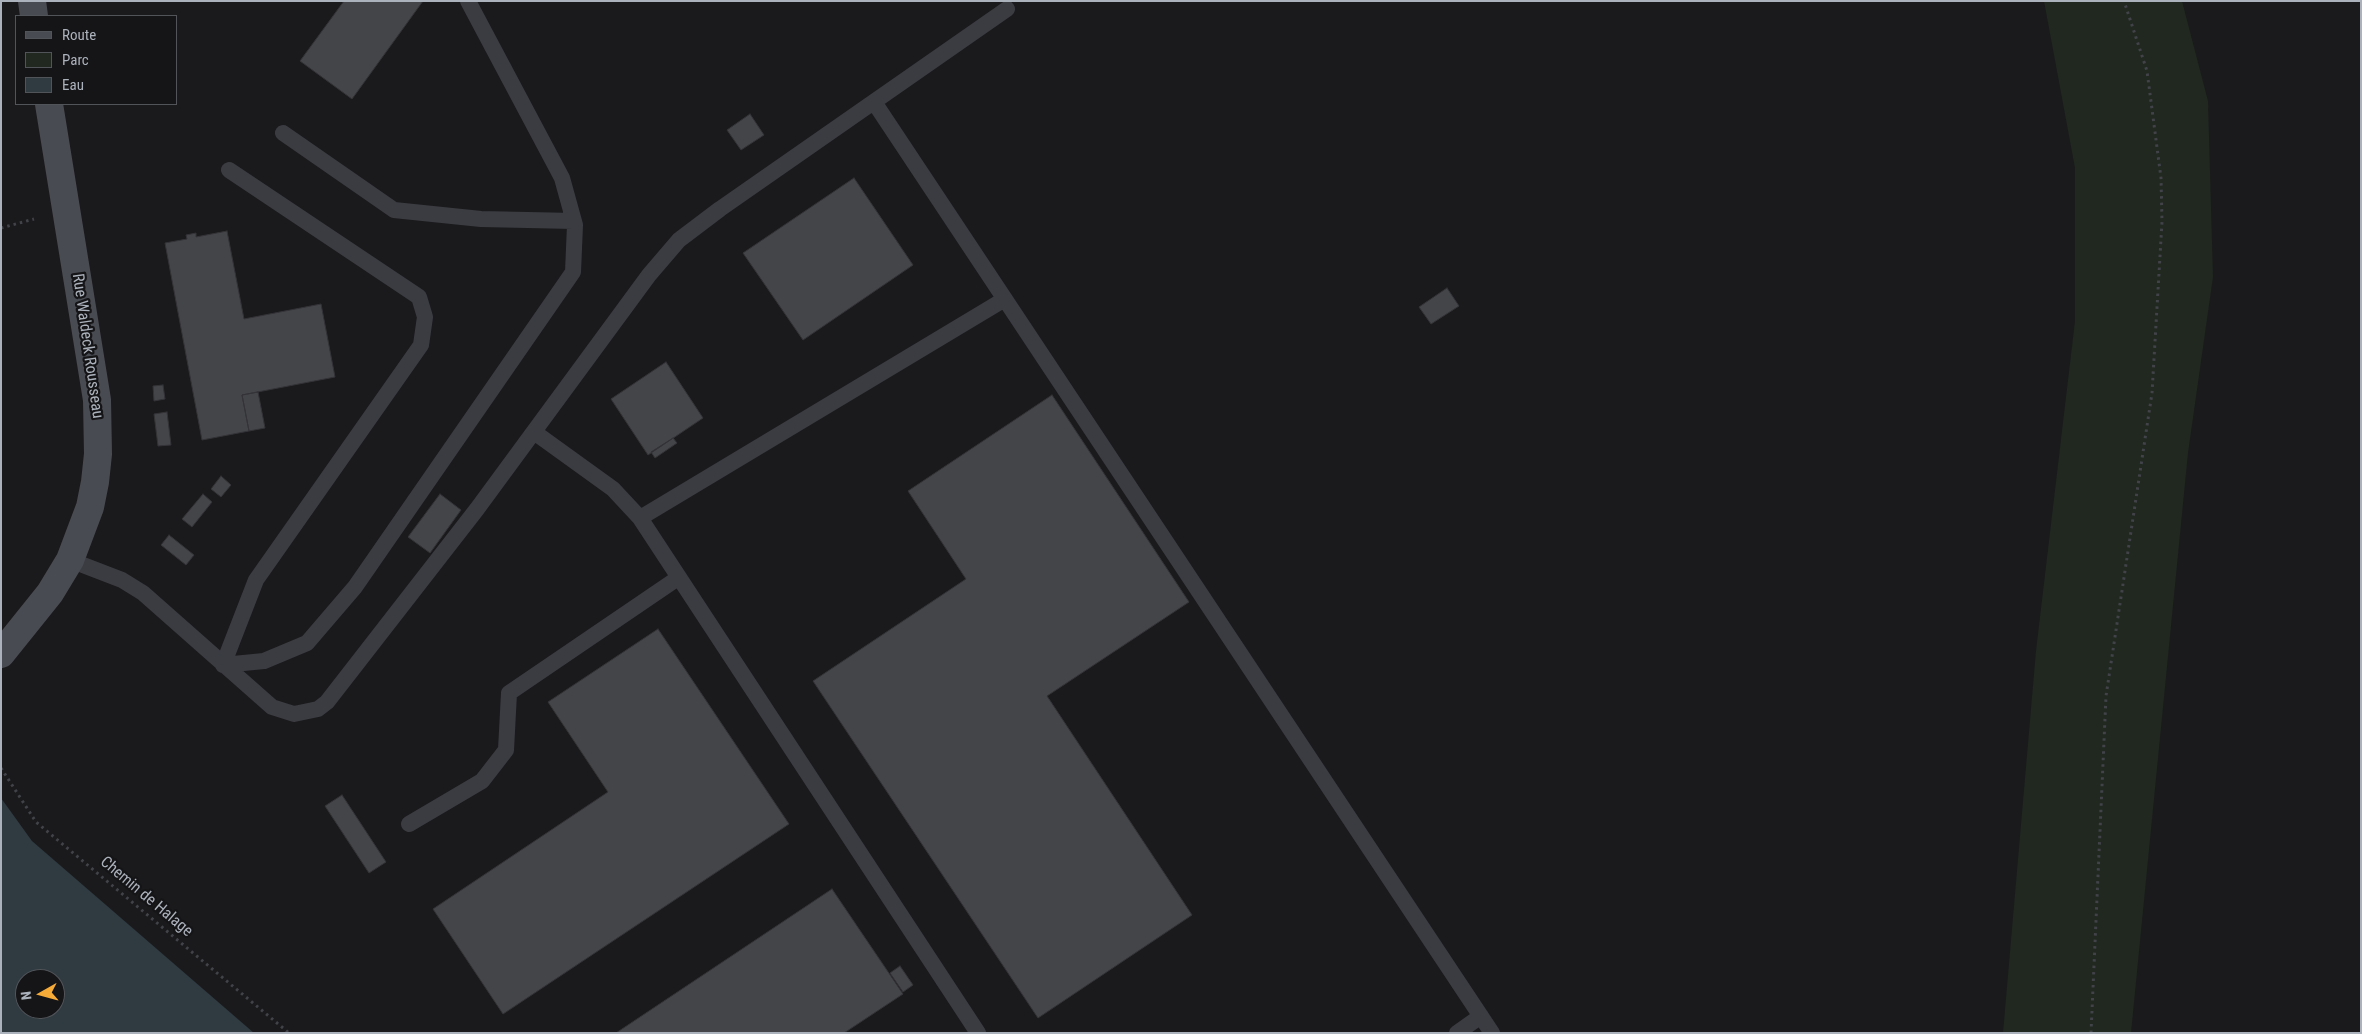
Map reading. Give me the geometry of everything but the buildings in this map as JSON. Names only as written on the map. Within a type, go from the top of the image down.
[{"type":"street","points":[[32,1],[34,15]]},
{"type":"street","name":"Rue Waldeck Rousseau","points":[[1,654],[50,593],[70,560],[79,538],[96,482],[97,400],[49,105]]},
{"type":"lane","points":[[224,665],[264,662],[307,643],[355,587],[573,272],[574,221],[562,178],[468,1]]},
{"type":"lane","points":[[70,560],[122,580],[143,593],[272,707],[294,714],[308,713],[318,709],[339,686],[534,432],[649,275],[678,240],[1007,9]]},
{"type":"lane","points":[[874,102],[1492,1033]]},
{"type":"lane","points":[[283,133],[394,210],[481,219],[574,221]]},
{"type":"lane","points":[[224,665],[256,580],[421,345],[425,317],[419,297],[229,170]]},
{"type":"lane","points":[[640,518],[1005,299]]},
{"type":"lane","points":[[534,432],[613,490],[640,518],[978,1033]]},
{"type":"lane","points":[[409,824],[482,781],[506,750],[509,692],[678,578]]},
{"type":"lane","points":[[1456,1033],[1482,1016]]},
{"type":"path","points":[[2091,1033],[2106,696],[2152,393],[2162,222],[2160,178],[2147,71],[2124,1]]},
{"type":"path","name":"Chemin de Halage","points":[[1,768],[36,822],[289,1033]]},
{"type":"green space","points":[[2044,1],[2182,1],[2208,101],[2213,277],[2188,453],[2131,1033],[2003,1033],[2036,651],[2075,321],[2075,168]]},
{"type":"water","points":[[1,798],[32,841],[254,1033],[1,1033]]}]
